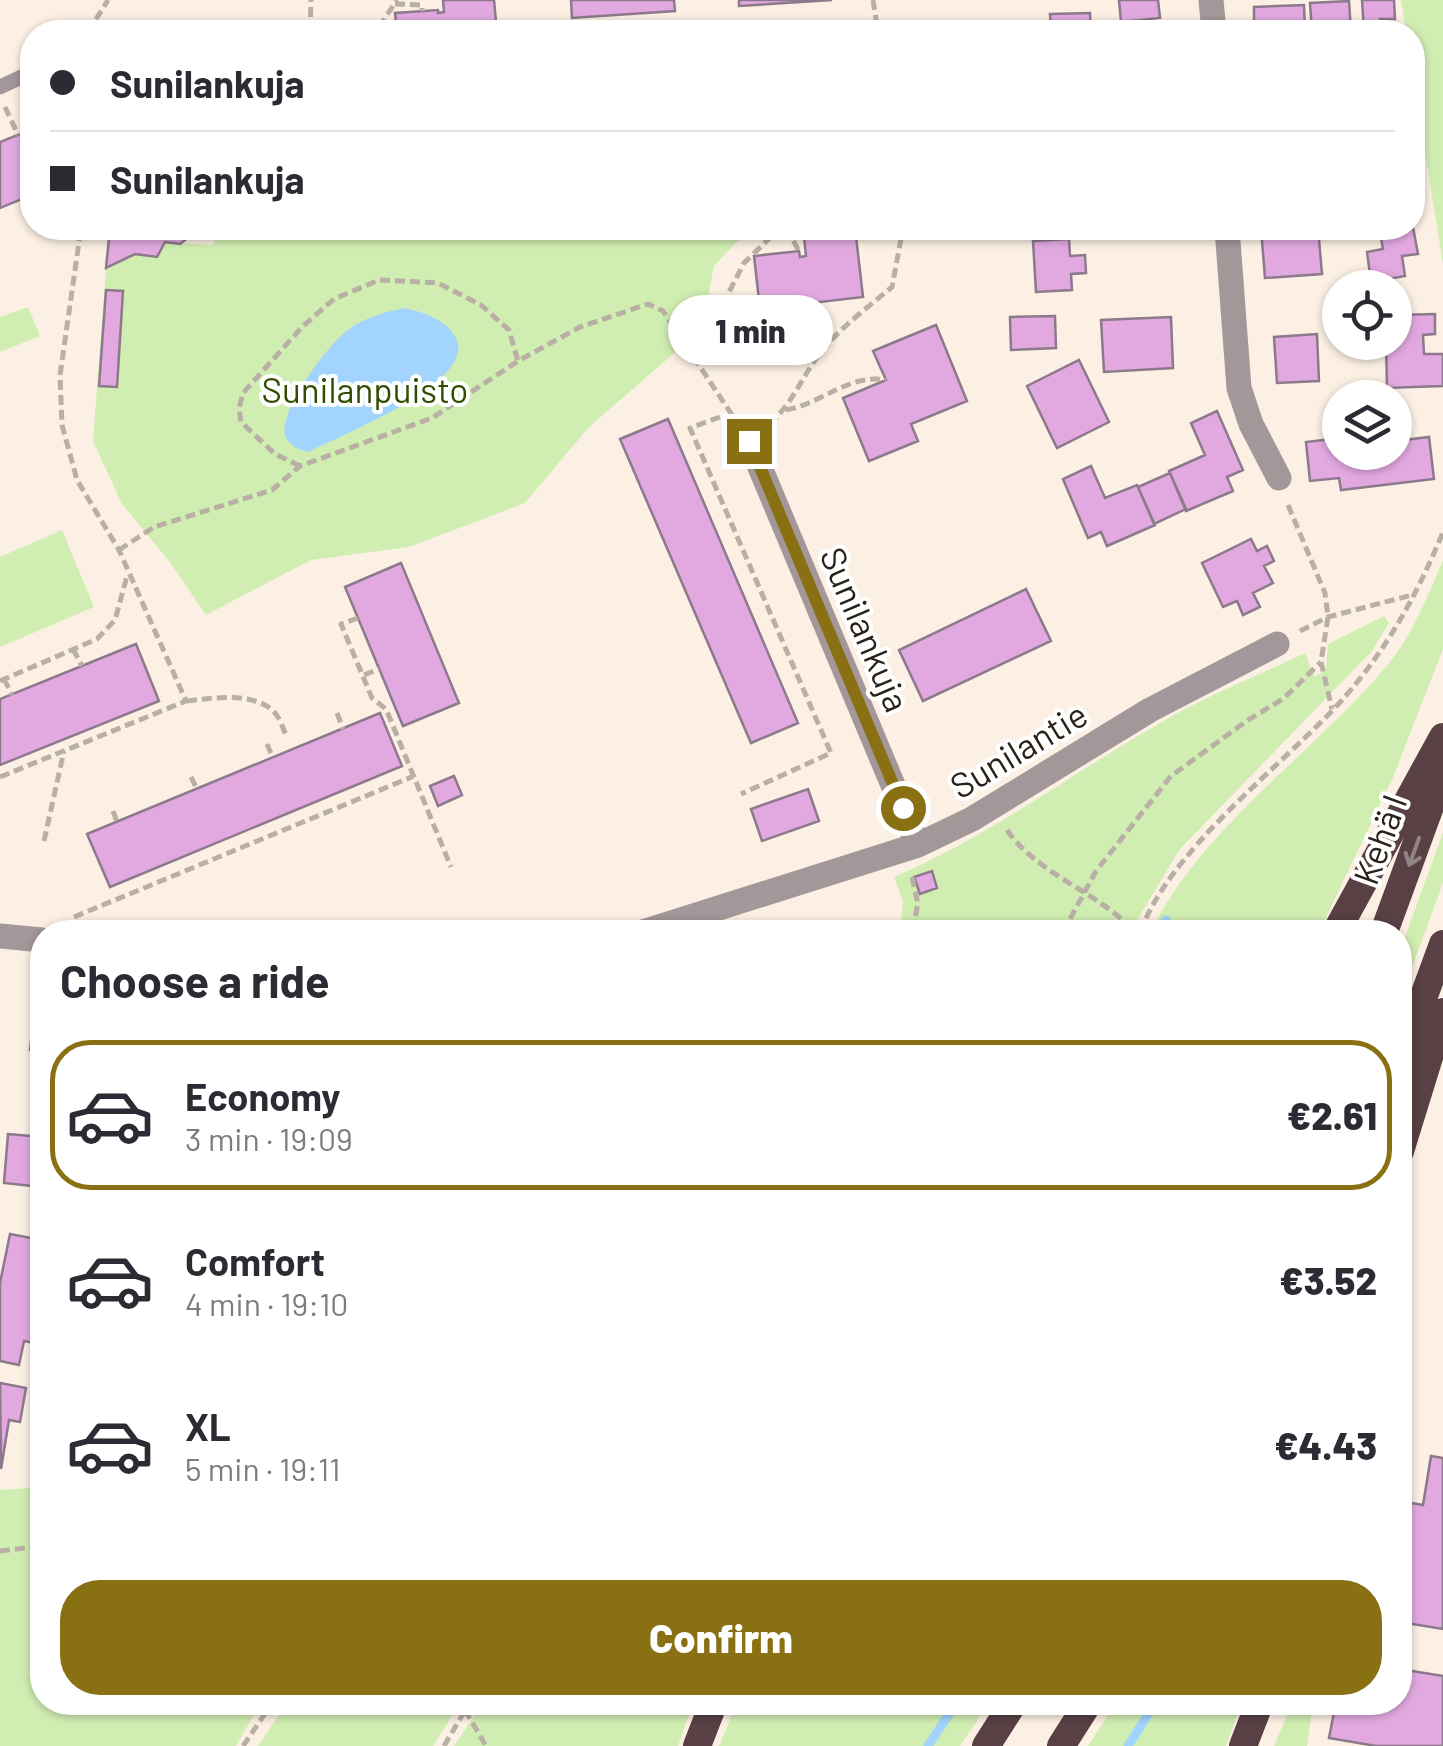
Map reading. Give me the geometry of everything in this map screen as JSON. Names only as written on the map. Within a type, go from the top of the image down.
[{"type":"highway","points":[[1343,920],[1443,737]]},
{"type":"highway","name":"Kehä I","points":[[1388,920],[1443,771]]},
{"type":"highway","points":[[1412,1028],[1443,944]]},
{"type":"highway","points":[[1412,1112],[1443,1012]]},
{"type":"highway","points":[[698,1746],[709,1715]]},
{"type":"highway","points":[[986,1746],[1006,1715]]},
{"type":"highway","points":[[1061,1746],[1081,1715]]},
{"type":"highway","points":[[1242,1746],[1255,1715]]},
{"type":"street","points":[[1228,240],[1239,388],[1250,424],[1278,478]]},
{"type":"street","name":"Sunilankuja","points":[[749,441],[911,848]]},
{"type":"street","name":"Sunilantie","points":[[681,920],[911,848],[991,807],[1150,710],[1276,644]]},
{"type":"street","points":[[1,938],[30,939]]},
{"type":"path","points":[[396,2],[422,5],[422,11]]},
{"type":"path","points":[[9,117],[18,135]]},
{"type":"path","points":[[79,240],[60,375],[62,425],[77,480],[118,550],[186,701]]},
{"type":"path","points":[[695,359],[744,263],[770,240]]},
{"type":"path","points":[[791,240],[799,252]]},
{"type":"path","points":[[118,550],[154,526],[272,490],[300,466],[432,418],[580,327],[648,304],[663,311],[749,441],[785,410],[820,353],[892,287],[901,240]]},
{"type":"path","points":[[300,466],[275,454],[240,422],[239,408],[243,392],[302,326],[334,298],[378,280],[438,282],[481,305],[509,330],[518,362]]},
{"type":"path","points":[[785,410],[803,407],[866,376],[886,380]]},
{"type":"path","points":[[720,418],[690,428],[831,753],[741,794]]},
{"type":"path","points":[[1278,478],[1325,594],[1328,617],[1321,662],[1332,710]]},
{"type":"path","points":[[1145,920],[1170,880],[1206,836],[1332,710],[1388,642],[1416,594],[1443,532]]},
{"type":"path","points":[[12,695],[2,680],[97,639],[115,620],[128,573]]},
{"type":"path","points":[[1276,644],[1328,617],[1416,594]]},
{"type":"path","points":[[358,618],[341,624],[372,698],[386,709],[452,867]]},
{"type":"path","points":[[73,649],[82,666]]},
{"type":"path","points":[[1070,920],[1096,870],[1170,776],[1284,699],[1321,662]]},
{"type":"path","points":[[363,676],[380,669]]},
{"type":"path","points":[[0,777],[186,701],[225,698],[258,702],[275,712],[286,736]]},
{"type":"path","points":[[338,713],[343,729]]},
{"type":"path","points":[[266,744],[272,758]]},
{"type":"path","points":[[44,841],[64,750]]},
{"type":"path","points":[[74,918],[414,776]]},
{"type":"path","points":[[192,777],[197,789]]},
{"type":"path","points":[[991,807],[1013,839],[1084,895],[1124,920]]},
{"type":"path","points":[[113,811],[118,822]]},
{"type":"path","points":[[911,848],[918,904],[915,920]]},
{"type":"path","points":[[0,1551],[30,1547]]},
{"type":"path","points":[[243,1746],[264,1715]]},
{"type":"path","points":[[444,1746],[463,1715]]},
{"type":"path","points":[[472,1715],[486,1746]]},
{"type":"green space","points":[[1401,0],[1443,0],[1443,264],[1425,151],[1425,20],[1404,20]]},
{"type":"green space","name":"Sunilanpuisto","points":[[214,240],[739,240],[714,266],[702,329],[589,427],[525,503],[409,547],[311,560],[206,615],[169,561],[122,504],[93,441],[106,268],[135,254],[157,257],[165,242],[213,245]]},
{"type":"green space","points":[[28,307],[40,336],[0,352],[0,317]]},
{"type":"green space","points":[[62,530],[94,607],[0,647],[0,557]]},
{"type":"green space","points":[[1443,560],[1443,649],[1394,775],[1325,920],[1158,920],[1197,861],[1356,699],[1403,644]]},
{"type":"green space","points":[[1384,616],[1389,623],[1372,651],[1180,849],[1137,920],[901,920],[903,902],[894,877],[963,843],[1213,695],[1305,653],[1315,677],[1326,669],[1328,644]]},
{"type":"green space","points":[[1443,832],[1443,883],[1412,967],[1411,920]]},
{"type":"green space","points":[[30,1488],[30,1715],[254,1715],[236,1746],[0,1746],[0,1490]]},
{"type":"green space","points":[[278,1715],[452,1715],[433,1746],[258,1746]]},
{"type":"green space","points":[[474,1715],[689,1715],[678,1746],[454,1746]]},
{"type":"green space","points":[[732,1715],[981,1715],[960,1746],[719,1746]]},
{"type":"green space","points":[[1108,1715],[1238,1715],[1226,1746],[1088,1746]]},
{"type":"green space","points":[[1287,1715],[1311,1715],[1307,1746],[1274,1746]]},
{"type":"water","points":[[405,308],[435,318],[453,333],[457,357],[445,373],[400,406],[308,452],[291,444],[285,434],[290,409],[329,349],[361,322]]},
{"type":"building","points":[[443,0],[494,0],[496,20],[396,20],[395,13],[444,12]]},
{"type":"building","points":[[571,0],[674,0],[675,11],[572,18]]},
{"type":"building","points":[[739,0],[832,0],[739,6]]},
{"type":"building","points":[[1119,0],[1158,0],[1160,18],[1121,20]]},
{"type":"building","points":[[1362,0],[1394,0],[1395,19],[1363,20]]},
{"type":"building","points":[[1349,1],[1350,20],[1311,20],[1310,3]]},
{"type":"building","points":[[1304,5],[1305,20],[1254,20],[1254,7]]},
{"type":"building","points":[[1090,13],[1090,20],[1050,20],[1050,14]]},
{"type":"building","points":[[20,134],[20,200],[0,208],[0,142]]},
{"type":"building","points":[[109,240],[185,240],[180,244],[165,242],[157,257],[135,254],[106,268]]},
{"type":"building","points":[[804,240],[856,240],[863,297],[760,309],[754,256],[799,251],[800,257],[806,256]]},
{"type":"building","points":[[1069,240],[1070,256],[1085,255],[1086,273],[1071,274],[1072,290],[1036,292],[1033,241]]},
{"type":"building","points":[[1262,240],[1319,240],[1322,274],[1265,278]]},
{"type":"building","points":[[1381,240],[1415,240],[1418,254],[1402,256],[1404,270],[1369,270],[1367,252],[1383,249]]},
{"type":"building","points":[[106,290],[123,291],[117,387],[99,386]]},
{"type":"building","points":[[1435,314],[1435,334],[1423,335],[1424,354],[1443,354],[1443,386],[1412,387],[1412,380],[1387,380],[1386,360],[1412,360],[1412,315]]},
{"type":"building","points":[[1055,316],[1056,348],[1011,350],[1010,317]]},
{"type":"building","points":[[1171,317],[1173,368],[1104,372],[1101,320]]},
{"type":"building","points":[[936,325],[967,401],[911,424],[918,441],[869,461],[843,398],[886,380],[873,351]]},
{"type":"building","points":[[1317,334],[1319,381],[1277,383],[1274,337]]},
{"type":"building","points":[[1079,360],[1109,422],[1057,448],[1027,386]]},
{"type":"building","points":[[1217,411],[1243,470],[1227,477],[1233,491],[1186,511],[1169,471],[1205,455],[1191,423]]},
{"type":"building","points":[[668,419],[798,723],[751,743],[620,439]]},
{"type":"building","points":[[1429,437],[1434,479],[1341,490],[1339,478],[1310,481],[1306,442],[1322,440],[1322,470],[1412,470],[1412,439]]},
{"type":"building","points":[[1091,466],[1105,498],[1137,485],[1155,525],[1107,546],[1101,532],[1088,538],[1063,479]]},
{"type":"building","points":[[1170,473],[1186,509],[1154,524],[1138,487]]},
{"type":"building","points":[[1251,539],[1257,551],[1267,546],[1274,561],[1264,566],[1273,583],[1253,593],[1260,607],[1243,615],[1237,601],[1223,607],[1202,563]]},
{"type":"building","points":[[401,563],[459,703],[403,726],[345,587]]},
{"type":"building","points":[[1026,589],[1051,641],[923,701],[899,650]]},
{"type":"building","points":[[136,644],[159,701],[0,765],[0,699]]},
{"type":"building","points":[[380,713],[402,766],[110,887],[87,834]]},
{"type":"building","points":[[454,776],[462,795],[438,806],[430,786]]},
{"type":"building","points":[[808,789],[819,821],[762,841],[751,809]]},
{"type":"building","points":[[932,871],[937,888],[920,894],[914,877]]},
{"type":"building","points":[[8,1134],[30,1136],[30,1186],[4,1183]]},
{"type":"building","points":[[10,1234],[30,1238],[30,1342],[24,1341],[19,1365],[0,1361],[0,1283]]},
{"type":"building","points":[[0,1383],[26,1388],[20,1422],[9,1420],[1,1469]]},
{"type":"building","points":[[1431,1456],[1443,1458],[1443,1629],[1412,1624],[1412,1503],[1423,1505]]},
{"type":"building","points":[[1412,1671],[1443,1676],[1443,1746],[1376,1746],[1329,1738],[1333,1715],[1412,1715]]},
{"type":"waterway","points":[[928,1746],[948,1715]]},
{"type":"waterway","points":[[1128,1746],[1148,1715]]},
{"type":"route","points":[[749,441],[903,808]]}]
